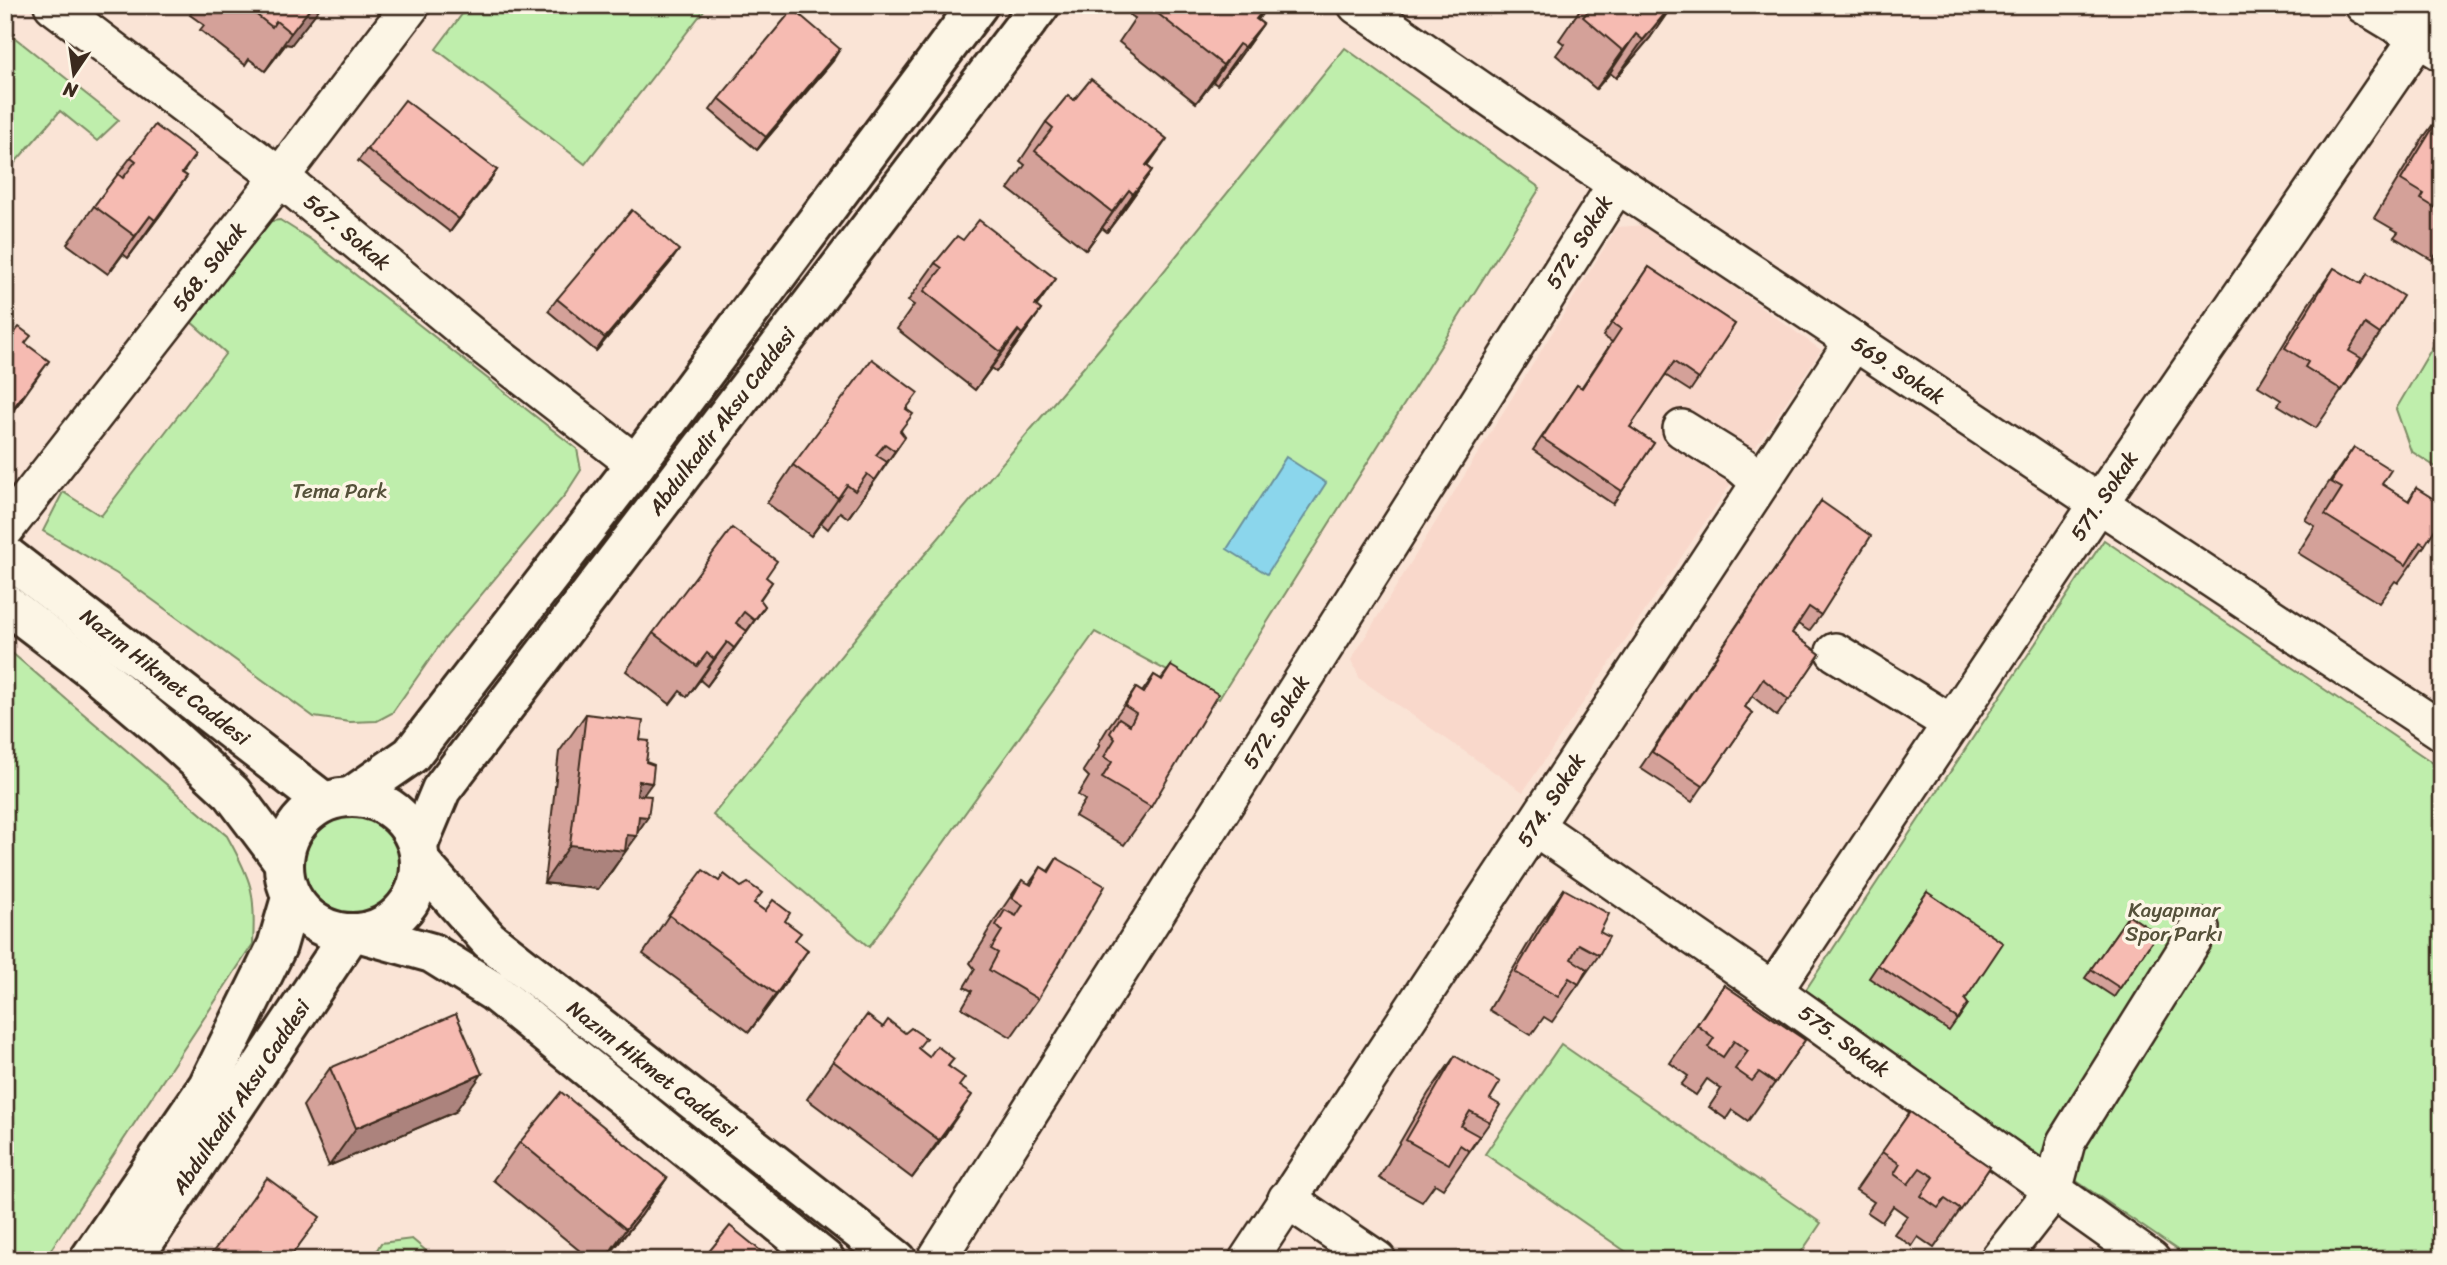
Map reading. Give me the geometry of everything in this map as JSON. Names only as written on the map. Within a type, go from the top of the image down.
[{"type":"main road","name":"Abdulkadir Aksu Caddesi","points":[[338,799],[411,755],[636,464],[978,5]]},
{"type":"main road","name":"Abdulkadir Aksu Caddesi","points":[[419,854],[441,790],[1040,5]]},
{"type":"main road","name":"Nazım Hikmet Caddesi","points":[[5,555],[338,799]]},
{"type":"main road","name":"Nazım Hikmet Caddesi","points":[[5,603],[93,670],[232,793],[282,861]]},
{"type":"main road","points":[[338,799],[374,800],[393,810],[408,825],[419,854],[418,883],[410,901],[397,916],[381,927],[356,933],[327,929],[306,917],[291,898],[282,861],[288,836],[303,816],[338,799]]},
{"type":"main road","name":"Nazım Hikmet Caddesi","points":[[419,854],[489,940],[897,1260]]},
{"type":"main road","name":"Abdulkadir Aksu Caddesi","points":[[89,1260],[208,1086],[276,946],[291,898]]},
{"type":"main road","name":"Abdulkadir Aksu Caddesi","points":[[132,1260],[356,933]]},
{"type":"main road","name":"Nazım Hikmet Caddesi","points":[[356,933],[432,953],[493,991],[825,1260]]},
{"type":"street","name":"567. Sokak","points":[[53,5],[280,177],[475,340],[636,464]]},
{"type":"street","name":"568. Sokak","points":[[5,529],[411,5]]},
{"type":"street","name":"569. Sokak","points":[[1357,5],[1616,184],[2442,731]]},
{"type":"street","points":[[2364,5],[2431,44]]},
{"type":"street","name":"571. Sokak","points":[[1773,991],[2099,503],[2431,44],[2441,5]]},
{"type":"street","name":"572. Sokak","points":[[936,1260],[1616,184]]},
{"type":"street","name":"574. Sokak","points":[[1248,1260],[1854,341]]},
{"type":"street","points":[[1682,429],[1742,466],[1760,482]]},
{"type":"street","points":[[1835,652],[1952,724]]},
{"type":"street","name":"575. Sokak","points":[[1534,826],[1773,991],[2151,1260]]},
{"type":"street","points":[[1998,1260],[2053,1191],[2066,1142],[2200,928]]},
{"type":"street","points":[[1287,1199],[1377,1260]]},
{"type":"shaded area","points":[[1647,225],[1821,350],[1523,792],[1360,679],[1351,660],[1617,227]]},
{"type":"green space","points":[[469,5],[708,5],[585,164],[436,49]]},
{"type":"green space","points":[[5,30],[119,120],[97,141],[60,111],[5,174]]},
{"type":"green space","points":[[1345,48],[1540,188],[1219,699],[1095,632],[869,947],[713,815],[881,606],[1134,308]]},
{"type":"green space","name":"Tema Park","points":[[280,220],[310,239],[577,449],[581,470],[565,495],[444,639],[392,713],[377,721],[350,722],[314,717],[117,574],[43,531],[63,492],[101,516],[226,353],[189,320],[264,222]]},
{"type":"green space","points":[[2442,331],[2442,471],[2411,451],[2396,409]]},
{"type":"green space","name":"Kayapınar Spor Parkı","points":[[2104,540],[2442,769],[2442,1260],[2192,1260],[1803,994]]},
{"type":"green space","points":[[5,647],[227,836],[247,876],[254,912],[253,944],[44,1260],[5,1260]]},
{"type":"green space","points":[[350,810],[371,814],[389,825],[400,843],[404,864],[400,885],[389,903],[371,914],[350,918],[329,914],[311,903],[300,885],[296,864],[300,843],[311,825],[329,814]]},
{"type":"green space","points":[[1561,1044],[1821,1223],[1796,1260],[1638,1260],[1485,1154]]},
{"type":"green space","points":[[412,1239],[437,1260],[371,1260],[381,1243]]},
{"type":"water","points":[[1286,457],[1326,483],[1267,574],[1227,549]]},
{"type":"building","points":[[244,5],[319,5],[312,6],[291,33],[276,21],[272,27]]},
{"type":"building","points":[[1147,5],[1267,5],[1256,19],[1263,24],[1244,47],[1239,44],[1223,65]]},
{"type":"building","points":[[1590,5],[1672,5],[1643,40],[1636,34],[1623,51],[1583,17],[1592,7]]},
{"type":"building","points":[[793,9],[840,49],[766,137],[719,98]]},
{"type":"building","points":[[1091,79],[1167,139],[1146,165],[1152,170],[1133,194],[1129,190],[1112,212],[1035,151],[1053,128],[1046,122],[1068,95],[1074,100]]},
{"type":"building","points":[[405,100],[497,170],[459,219],[367,149]]},
{"type":"building","points":[[2442,113],[2442,212],[2421,199],[2424,194],[2401,180]]},
{"type":"building","points":[[155,125],[195,155],[182,173],[187,176],[155,220],[150,216],[135,236],[94,206],[118,174],[123,178],[136,161],[131,157]]},
{"type":"building","points":[[632,210],[679,250],[605,338],[557,299]]},
{"type":"building","points":[[979,220],[1056,279],[1035,305],[1041,310],[1022,334],[1018,330],[1001,352],[924,291],[942,268],[935,263],[957,236],[963,240]]},
{"type":"building","points":[[1649,267],[1735,324],[1699,379],[1674,362],[1630,427],[1654,443],[1622,491],[1542,438],[1577,385],[1582,388],[1621,329],[1612,323]]},
{"type":"building","points":[[2334,268],[2361,284],[2367,274],[2403,296],[2380,334],[2365,324],[2349,351],[2361,358],[2342,390],[2305,367],[2308,362],[2285,348]]},
{"type":"building","points":[[19,327],[31,336],[25,343],[49,361],[13,408],[5,402],[5,344]]},
{"type":"building","points":[[872,359],[918,393],[906,409],[913,414],[900,431],[905,437],[895,451],[885,444],[876,455],[887,462],[875,480],[867,474],[855,491],[847,485],[838,498],[793,465]]},
{"type":"building","points":[[2354,447],[2391,470],[2382,484],[2409,501],[2416,488],[2442,504],[2442,518],[2425,545],[2420,542],[2406,565],[2325,515],[2342,488],[2331,482]]},
{"type":"building","points":[[1821,501],[1871,536],[1821,615],[1809,607],[1792,633],[1820,654],[1789,700],[1763,679],[1745,707],[1753,713],[1703,786],[1652,752]]},
{"type":"building","points":[[732,528],[777,561],[766,577],[772,582],[760,599],[765,606],[754,620],[744,612],[736,623],[747,631],[734,648],[727,642],[714,659],[707,653],[697,666],[653,633]]},
{"type":"building","points":[[1171,666],[1218,694],[1151,807],[1102,778],[1112,762],[1104,757],[1115,739],[1110,733],[1119,718],[1130,725],[1136,713],[1125,706],[1136,688],[1144,693],[1154,675],[1162,680]]},
{"type":"building","points":[[586,714],[643,721],[640,740],[649,741],[646,762],[654,765],[652,783],[639,781],[637,795],[651,796],[648,817],[639,816],[637,836],[627,835],[625,851],[570,845]]},
{"type":"building","points":[[1057,858],[1105,886],[1038,999],[989,970],[998,953],[991,949],[1002,931],[996,925],[1005,910],[1016,916],[1023,905],[1012,898],[1022,880],[1031,885],[1041,867],[1049,872]]},
{"type":"building","points":[[703,870],[719,881],[724,874],[741,887],[748,883],[762,893],[754,903],[765,911],[773,900],[790,913],[785,921],[801,933],[795,940],[808,950],[776,994],[669,915]]},
{"type":"building","points":[[1564,889],[1609,914],[1600,932],[1609,937],[1599,955],[1579,944],[1571,959],[1587,969],[1579,984],[1569,978],[1558,997],[1515,972]]},
{"type":"building","points":[[1927,892],[2003,943],[1965,1000],[1968,1004],[1958,1019],[1878,965]]},
{"type":"building","points":[[2129,915],[2157,934],[2120,988],[2091,969]]},
{"type":"building","points":[[1724,985],[1805,1040],[1775,1083],[1759,1072],[1752,1081],[1735,1069],[1748,1051],[1734,1041],[1723,1057],[1708,1047],[1714,1038],[1697,1025]]},
{"type":"building","points":[[456,1014],[482,1074],[356,1128],[330,1068]]},
{"type":"building","points":[[867,1015],[883,1027],[888,1020],[905,1033],[911,1028],[926,1038],[918,1048],[929,1057],[937,1046],[954,1059],[948,1066],[965,1078],[959,1086],[972,1095],[939,1140],[833,1061]]},
{"type":"building","points":[[1455,1056],[1500,1082],[1490,1099],[1500,1105],[1490,1122],[1470,1111],[1461,1126],[1479,1136],[1469,1151],[1460,1145],[1449,1164],[1406,1140]]},
{"type":"building","points":[[561,1092],[667,1178],[626,1229],[520,1142]]},
{"type":"building","points":[[1910,1112],[1990,1167],[1961,1210],[1945,1199],[1938,1208],[1921,1196],[1934,1177],[1920,1168],[1908,1184],[1894,1174],[1900,1164],[1882,1152]]},
{"type":"building","points":[[267,1178],[320,1217],[288,1260],[207,1260]]},
{"type":"building","points":[[730,1226],[772,1260],[702,1260]]}]
